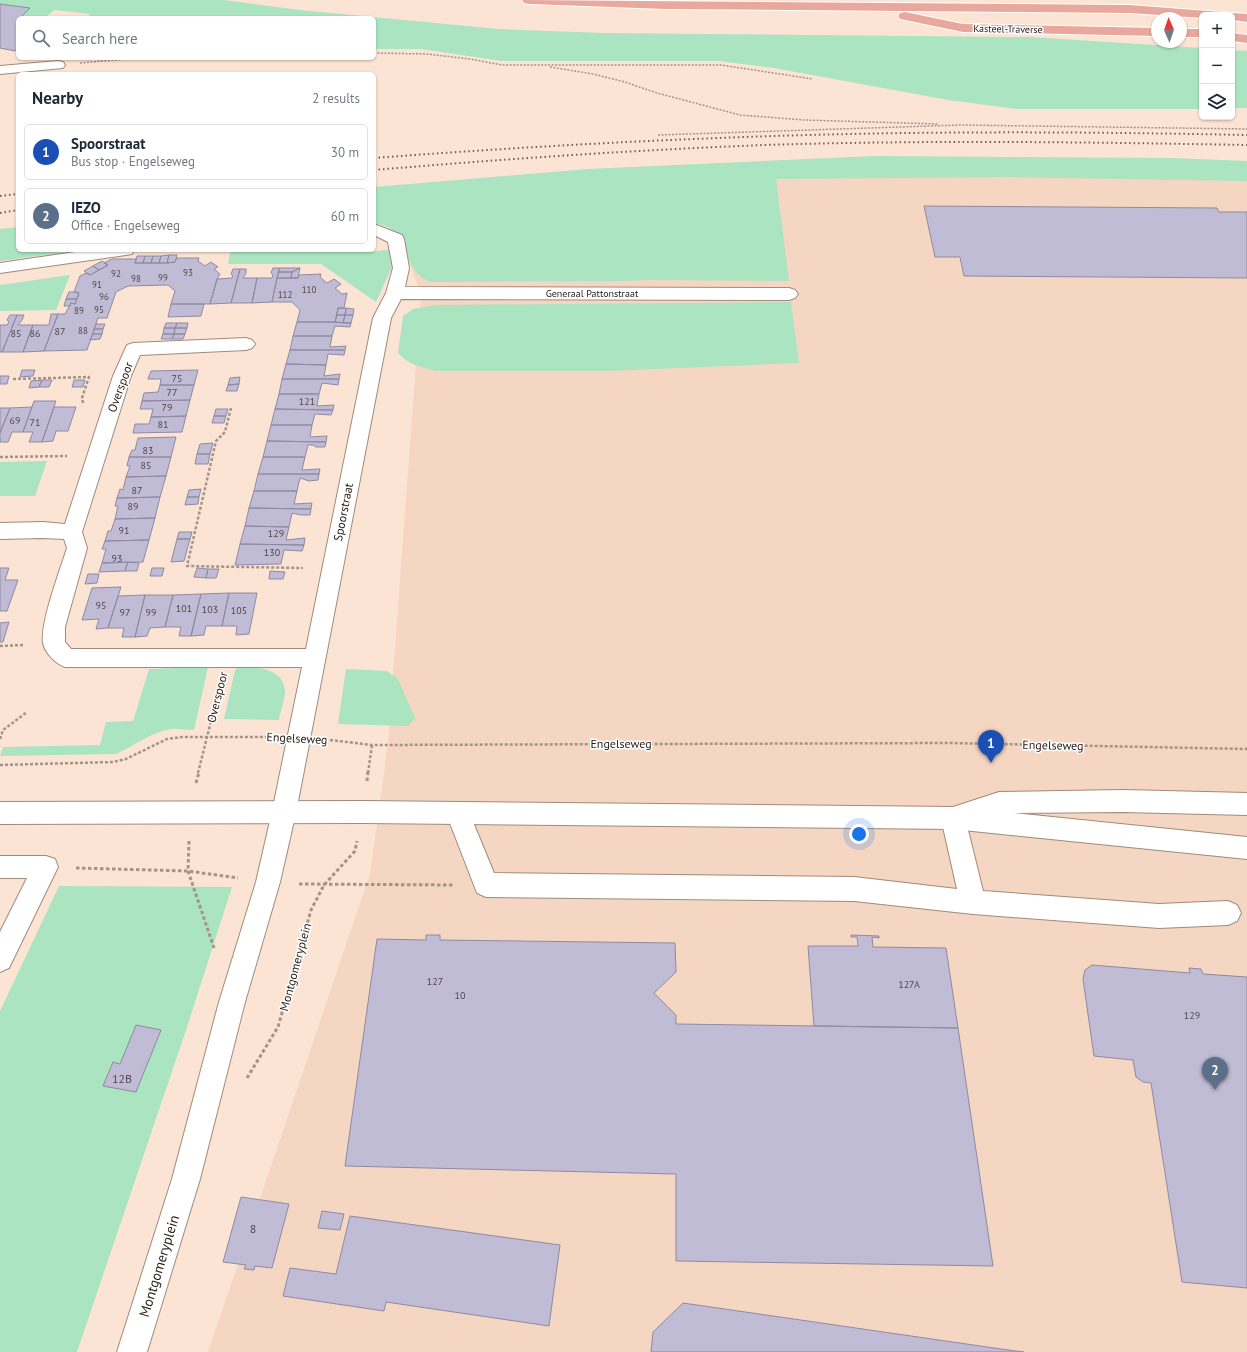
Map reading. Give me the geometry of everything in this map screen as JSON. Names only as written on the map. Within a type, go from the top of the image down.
[{"type":"main road","name":"Kasteel-Traverse","points":[[530,0],[665,4],[1130,9],[1199,14]]},
{"type":"main road","name":"Kasteel-Traverse","points":[[861,6],[963,28],[1151,32]]},
{"type":"main road","points":[[1235,16],[1247,18]]},
{"type":"main road","points":[[1187,33],[1199,33]]},
{"type":"main road","points":[[1235,37],[1247,39]]},
{"type":"street","points":[[0,70],[58,65]]},
{"type":"street","name":"Spoorstraat","points":[[284,812],[331,568],[382,318],[395,293],[401,268],[396,239],[376,229]]},
{"type":"street","points":[[0,268],[112,252]]},
{"type":"street","name":"Generaal Pattonstraat","points":[[395,293],[789,294]]},
{"type":"street","name":"Overspoor","points":[[246,344],[133,349],[122,376],[72,532],[77,548],[54,627],[54,644],[65,658],[314,658]]},
{"type":"street","points":[[0,531],[43,530],[72,532]]},
{"type":"street","points":[[953,818],[999,803],[1123,801],[1247,804]]},
{"type":"street","name":"Montgomeryplein","points":[[132,1352],[186,1179],[232,1002],[268,882],[284,812]]},
{"type":"street","points":[[0,813],[364,812],[953,818],[1247,848]]},
{"type":"street","points":[[458,813],[486,885],[854,889],[973,902],[1159,916],[1228,913]]},
{"type":"street","points":[[953,818],[973,902]]},
{"type":"street","points":[[0,867],[46,867],[0,959]]},
{"type":"path","points":[[376,53],[427,54],[470,58],[502,65],[562,68],[625,82],[657,93],[740,114],[804,120],[960,125],[1247,129]]},
{"type":"path","points":[[58,65],[116,60]]},
{"type":"path","points":[[532,66],[721,65],[813,79]]},
{"type":"path","points":[[658,135],[960,125]]},
{"type":"path","points":[[13,379],[122,376]]},
{"type":"path","points":[[231,408],[225,432],[216,441],[187,566],[331,568]]},
{"type":"path","points":[[0,457],[68,456]]},
{"type":"path","name":"Overspoor","points":[[207,737],[227,658]]},
{"type":"path","points":[[0,739],[3,730],[27,712]]},
{"type":"path","points":[[207,737],[189,812],[188,871],[215,951]]},
{"type":"path","name":"Engelseweg","points":[[0,765],[113,762],[126,758],[167,739],[207,737],[298,737],[372,745],[949,743],[1247,749]]},
{"type":"path","name":"Montgomeryplein","points":[[246,1080],[278,1027],[311,910],[324,885],[355,851],[364,812],[372,745]]},
{"type":"path","points":[[46,867],[188,871],[268,882],[324,885],[486,885]]},
{"type":"shaded area","points":[[1247,171],[1247,1352],[208,1352],[370,874],[388,744],[421,296],[384,187],[599,173]]},
{"type":"green space","points":[[0,0],[224,0],[300,10],[363,16],[88,16],[90,14],[54,10],[47,16],[22,16],[30,8],[0,4]]},
{"type":"green space","points":[[376,17],[498,29],[604,33],[1030,37],[1151,45],[1151,48],[1199,48],[1199,109],[1017,109],[948,100],[774,68],[719,61],[502,61],[421,49],[376,49]]},
{"type":"green space","points":[[1235,50],[1247,51],[1247,108],[1235,108]]},
{"type":"green space","points":[[875,156],[1172,158],[1247,161],[1247,181],[1007,177],[776,179],[789,281],[648,280],[431,282],[417,273],[397,236],[391,229],[376,224],[376,187],[588,169]]},
{"type":"green space","points":[[16,227],[16,252],[67,252],[0,261],[0,229]]},
{"type":"green space","points":[[391,249],[392,267],[376,302],[321,264],[228,264],[230,252],[376,251]]},
{"type":"green space","points":[[70,275],[56,310],[0,311],[0,285]]},
{"type":"green space","points":[[791,302],[799,363],[607,371],[436,371],[411,363],[398,353],[403,316],[413,309],[435,305]]},
{"type":"green space","points":[[47,461],[35,496],[0,496],[0,462]]},
{"type":"green space","points":[[208,667],[194,730],[174,729],[156,733],[116,754],[0,756],[3,747],[100,745],[106,722],[133,721],[149,669]]},
{"type":"green space","points":[[239,667],[269,671],[280,678],[284,685],[285,693],[279,720],[224,719],[235,670]]},
{"type":"green space","points":[[346,669],[387,671],[398,679],[415,718],[408,726],[338,724]]},
{"type":"green space","points":[[59,886],[232,887],[187,1027],[77,1352],[0,1352],[0,1011]]},
{"type":"building","points":[[0,4],[30,8],[22,16],[16,16],[15,51],[0,48]]},
{"type":"building","points":[[924,206],[1217,208],[1219,212],[1247,212],[1247,278],[964,276],[960,257],[935,257]]},
{"type":"building","points":[[169,255],[167,263],[159,263],[161,256]]},
{"type":"building","points":[[169,255],[177,255],[175,262],[167,263]]},
{"type":"building","points":[[137,256],[145,256],[143,263],[135,263]]},
{"type":"building","points":[[145,256],[153,256],[151,263],[143,263]]},
{"type":"building","points":[[153,256],[161,256],[159,263],[151,263]]},
{"type":"building","points":[[177,258],[199,258],[198,261],[205,266],[211,262],[218,267],[214,269],[220,274],[217,279],[210,304],[171,304],[175,291],[168,285],[128,286],[116,292],[107,318],[98,318],[87,350],[44,351],[58,314],[65,314],[71,303],[75,304],[79,293],[74,292],[80,276],[86,273],[90,275],[108,265],[104,263],[112,259],[136,259],[135,263],[167,263],[175,262]]},
{"type":"building","points":[[102,261],[108,265],[99,270],[93,266]]},
{"type":"building","points":[[93,266],[99,270],[90,275],[84,271]]},
{"type":"building","points":[[273,268],[279,268],[272,302],[252,303],[257,278],[272,278],[273,275],[271,273]]},
{"type":"building","points":[[279,268],[300,268],[292,272],[279,272]]},
{"type":"building","points":[[300,268],[298,278],[291,278],[292,272]]},
{"type":"building","points":[[233,269],[240,269],[231,303],[210,304],[217,279],[232,278],[233,276],[231,274]]},
{"type":"building","points":[[240,269],[246,269],[246,273],[243,278],[257,278],[252,303],[231,303]]},
{"type":"building","points":[[279,272],[292,272],[291,278],[277,278]]},
{"type":"building","points":[[321,274],[320,277],[327,283],[334,279],[341,284],[335,288],[342,294],[347,293],[344,308],[338,308],[335,322],[297,322],[300,310],[292,302],[272,302],[277,278],[298,278],[299,275]]},
{"type":"building","points":[[69,292],[79,293],[77,299],[66,299]]},
{"type":"building","points":[[66,299],[77,299],[75,304],[71,303],[70,306],[64,306]]},
{"type":"building","points":[[171,304],[204,304],[201,316],[168,317]]},
{"type":"building","points":[[338,308],[346,308],[345,315],[337,315]]},
{"type":"building","points":[[346,308],[354,309],[353,315],[345,315]]},
{"type":"building","points":[[51,314],[58,314],[44,351],[23,352],[33,325],[49,325]]},
{"type":"building","points":[[10,315],[17,315],[2,352],[0,352],[0,325],[7,325],[9,322],[7,320]]},
{"type":"building","points":[[17,315],[24,315],[18,325],[33,325],[23,352],[2,352]]},
{"type":"building","points":[[337,315],[345,315],[343,323],[335,322]]},
{"type":"building","points":[[345,315],[353,315],[351,323],[343,323]]},
{"type":"building","points":[[297,322],[351,323],[350,327],[335,326],[332,336],[293,336]]},
{"type":"building","points":[[166,323],[177,323],[175,328],[164,328]]},
{"type":"building","points":[[177,323],[188,323],[187,328],[175,328]]},
{"type":"building","points":[[96,324],[105,324],[103,329],[94,329]]},
{"type":"building","points":[[164,328],[175,328],[174,334],[163,334]]},
{"type":"building","points":[[175,328],[187,328],[185,334],[174,334]]},
{"type":"building","points":[[94,329],[103,329],[102,334],[93,334]]},
{"type":"building","points":[[93,334],[102,334],[100,339],[90,340]]},
{"type":"building","points":[[163,334],[174,334],[172,339],[161,339]]},
{"type":"building","points":[[174,334],[185,334],[183,339],[172,339]]},
{"type":"building","points":[[293,336],[332,336],[330,347],[346,346],[345,350],[290,350]]},
{"type":"building","points":[[290,350],[345,350],[344,355],[328,354],[326,365],[286,364]]},
{"type":"building","points":[[286,364],[326,365],[324,376],[340,374],[339,379],[282,379]]},
{"type":"building","points":[[22,370],[35,370],[33,376],[20,377]]},
{"type":"building","points":[[198,370],[194,385],[160,385],[161,379],[148,379],[151,371]]},
{"type":"building","points":[[0,376],[9,376],[7,384],[0,384]]},
{"type":"building","points":[[240,377],[239,384],[228,385],[230,378]]},
{"type":"building","points":[[282,379],[339,379],[338,385],[322,383],[319,394],[279,394]]},
{"type":"building","points":[[42,380],[52,380],[49,387],[39,387]]},
{"type":"building","points":[[42,380],[39,387],[29,388],[31,381]]},
{"type":"building","points":[[74,380],[85,380],[83,387],[72,387]]},
{"type":"building","points":[[239,384],[237,391],[226,391],[228,385]]},
{"type":"building","points":[[160,385],[194,385],[190,400],[142,401],[144,393],[158,392]]},
{"type":"building","points":[[279,394],[319,394],[317,406],[334,405],[333,410],[275,409]]},
{"type":"building","points":[[190,400],[186,416],[151,417],[153,409],[140,409],[142,401]]},
{"type":"building","points":[[34,401],[56,401],[42,442],[29,442],[33,432],[23,432]]},
{"type":"building","points":[[32,407],[23,432],[12,432],[8,442],[0,442],[0,433],[10,408]]},
{"type":"building","points":[[54,407],[76,407],[68,431],[56,431],[53,441],[42,442]]},
{"type":"building","points":[[0,408],[10,408],[0,433]]},
{"type":"building","points":[[216,409],[228,409],[226,416],[214,416]]},
{"type":"building","points":[[275,409],[333,410],[331,415],[315,414],[312,425],[271,425]]},
{"type":"building","points":[[186,416],[182,432],[133,433],[135,424],[149,424],[151,417]]},
{"type":"building","points":[[214,416],[226,416],[224,423],[212,423]]},
{"type":"building","points":[[271,425],[312,425],[310,437],[327,436],[326,442],[267,441]]},
{"type":"building","points":[[176,437],[171,457],[129,457],[132,450],[135,450],[138,438]]},
{"type":"building","points":[[267,441],[326,442],[325,447],[308,445],[305,457],[263,457]]},
{"type":"building","points":[[213,443],[210,454],[197,454],[200,444]]},
{"type":"building","points":[[197,454],[210,454],[208,464],[195,464]]},
{"type":"building","points":[[129,457],[171,457],[166,476],[126,477],[130,466],[127,466]]},
{"type":"building","points":[[263,457],[305,457],[302,470],[320,469],[319,474],[258,474]]},
{"type":"building","points":[[258,474],[319,474],[318,480],[309,481],[300,478],[297,491],[254,491]]},
{"type":"building","points":[[166,476],[160,497],[117,498],[120,489],[123,490],[126,477]]},
{"type":"building","points":[[201,489],[199,497],[187,497],[189,490]]},
{"type":"building","points":[[254,491],[297,491],[294,504],[312,503],[311,509],[249,508]]},
{"type":"building","points":[[160,497],[155,518],[115,519],[118,506],[115,506],[117,498]]},
{"type":"building","points":[[187,497],[199,497],[198,504],[185,505]]},
{"type":"building","points":[[249,508],[311,509],[310,515],[292,513],[289,527],[245,526]]},
{"type":"building","points":[[155,518],[149,540],[105,541],[108,531],[111,531],[115,519]]},
{"type":"building","points":[[245,526],[289,527],[286,540],[305,538],[304,545],[240,544]]},
{"type":"building","points":[[179,532],[192,532],[190,539],[177,539]]},
{"type":"building","points":[[177,539],[190,539],[184,561],[171,562]]},
{"type":"building","points":[[149,540],[143,562],[102,563],[106,549],[102,549],[105,541]]},
{"type":"building","points":[[240,544],[304,545],[302,551],[284,550],[281,564],[235,565]]},
{"type":"building","points":[[128,562],[139,563],[137,571],[125,571]]},
{"type":"building","points":[[128,562],[125,571],[99,572],[102,563]]},
{"type":"building","points":[[0,568],[9,568],[5,580],[18,580],[7,611],[0,611]]},
{"type":"building","points":[[152,568],[164,568],[162,576],[150,576]]},
{"type":"building","points":[[197,568],[208,569],[206,578],[194,577]]},
{"type":"building","points":[[208,569],[219,569],[216,578],[206,578]]},
{"type":"building","points":[[270,571],[285,572],[283,579],[269,579]]},
{"type":"building","points":[[88,574],[99,574],[97,583],[85,584]]},
{"type":"building","points":[[121,587],[108,628],[96,629],[99,619],[82,620],[92,588]]},
{"type":"building","points":[[229,593],[222,626],[206,626],[204,635],[191,636],[201,594]]},
{"type":"building","points":[[229,593],[257,593],[249,634],[236,635],[237,626],[222,626]]},
{"type":"building","points":[[201,594],[191,636],[179,636],[181,627],[165,627],[173,595]]},
{"type":"building","points":[[145,595],[173,595],[165,627],[150,628],[147,636],[135,637]]},
{"type":"building","points":[[145,595],[135,637],[122,637],[124,628],[108,628],[118,596]]},
{"type":"building","points":[[9,622],[3,642],[0,642],[0,623]]},
{"type":"building","points":[[426,935],[440,935],[440,940],[675,943],[676,972],[654,993],[676,1015],[676,1024],[958,1028],[993,1266],[676,1261],[676,1174],[345,1166],[377,939],[426,940]]},
{"type":"building","points":[[851,935],[879,936],[879,938],[872,937],[873,947],[946,948],[958,1028],[814,1026],[808,946],[858,946],[857,937],[851,937]]},
{"type":"building","points":[[1092,965],[1190,973],[1189,968],[1201,969],[1203,974],[1247,977],[1247,1288],[1182,1282],[1151,1083],[1143,1082],[1136,1077],[1133,1060],[1094,1056],[1083,979],[1085,970]]},
{"type":"building","points":[[136,1025],[161,1030],[136,1092],[103,1086],[113,1062],[120,1064]]},
{"type":"building","points":[[241,1197],[289,1204],[272,1268],[255,1266],[254,1270],[244,1269],[246,1265],[223,1262]]},
{"type":"building","points":[[322,1211],[344,1214],[340,1230],[318,1228]]},
{"type":"building","points":[[350,1216],[560,1245],[549,1326],[386,1302],[384,1311],[283,1296],[290,1268],[336,1274]]},
{"type":"building","points":[[683,1303],[1024,1352],[651,1352],[653,1332]]},
{"type":"railway","points":[[376,158],[591,144],[808,135],[1028,132],[1247,135]]},
{"type":"railway","points":[[376,170],[569,155],[764,145],[885,142],[1247,145]]},
{"type":"railway","points":[[0,196],[16,194]]},
{"type":"railway","points":[[0,213],[16,210]]},
{"type":"place","name":"Spoorstraat","points":[[991,763]]},
{"type":"place","name":"IEZO","points":[[1215,1090]]}]
